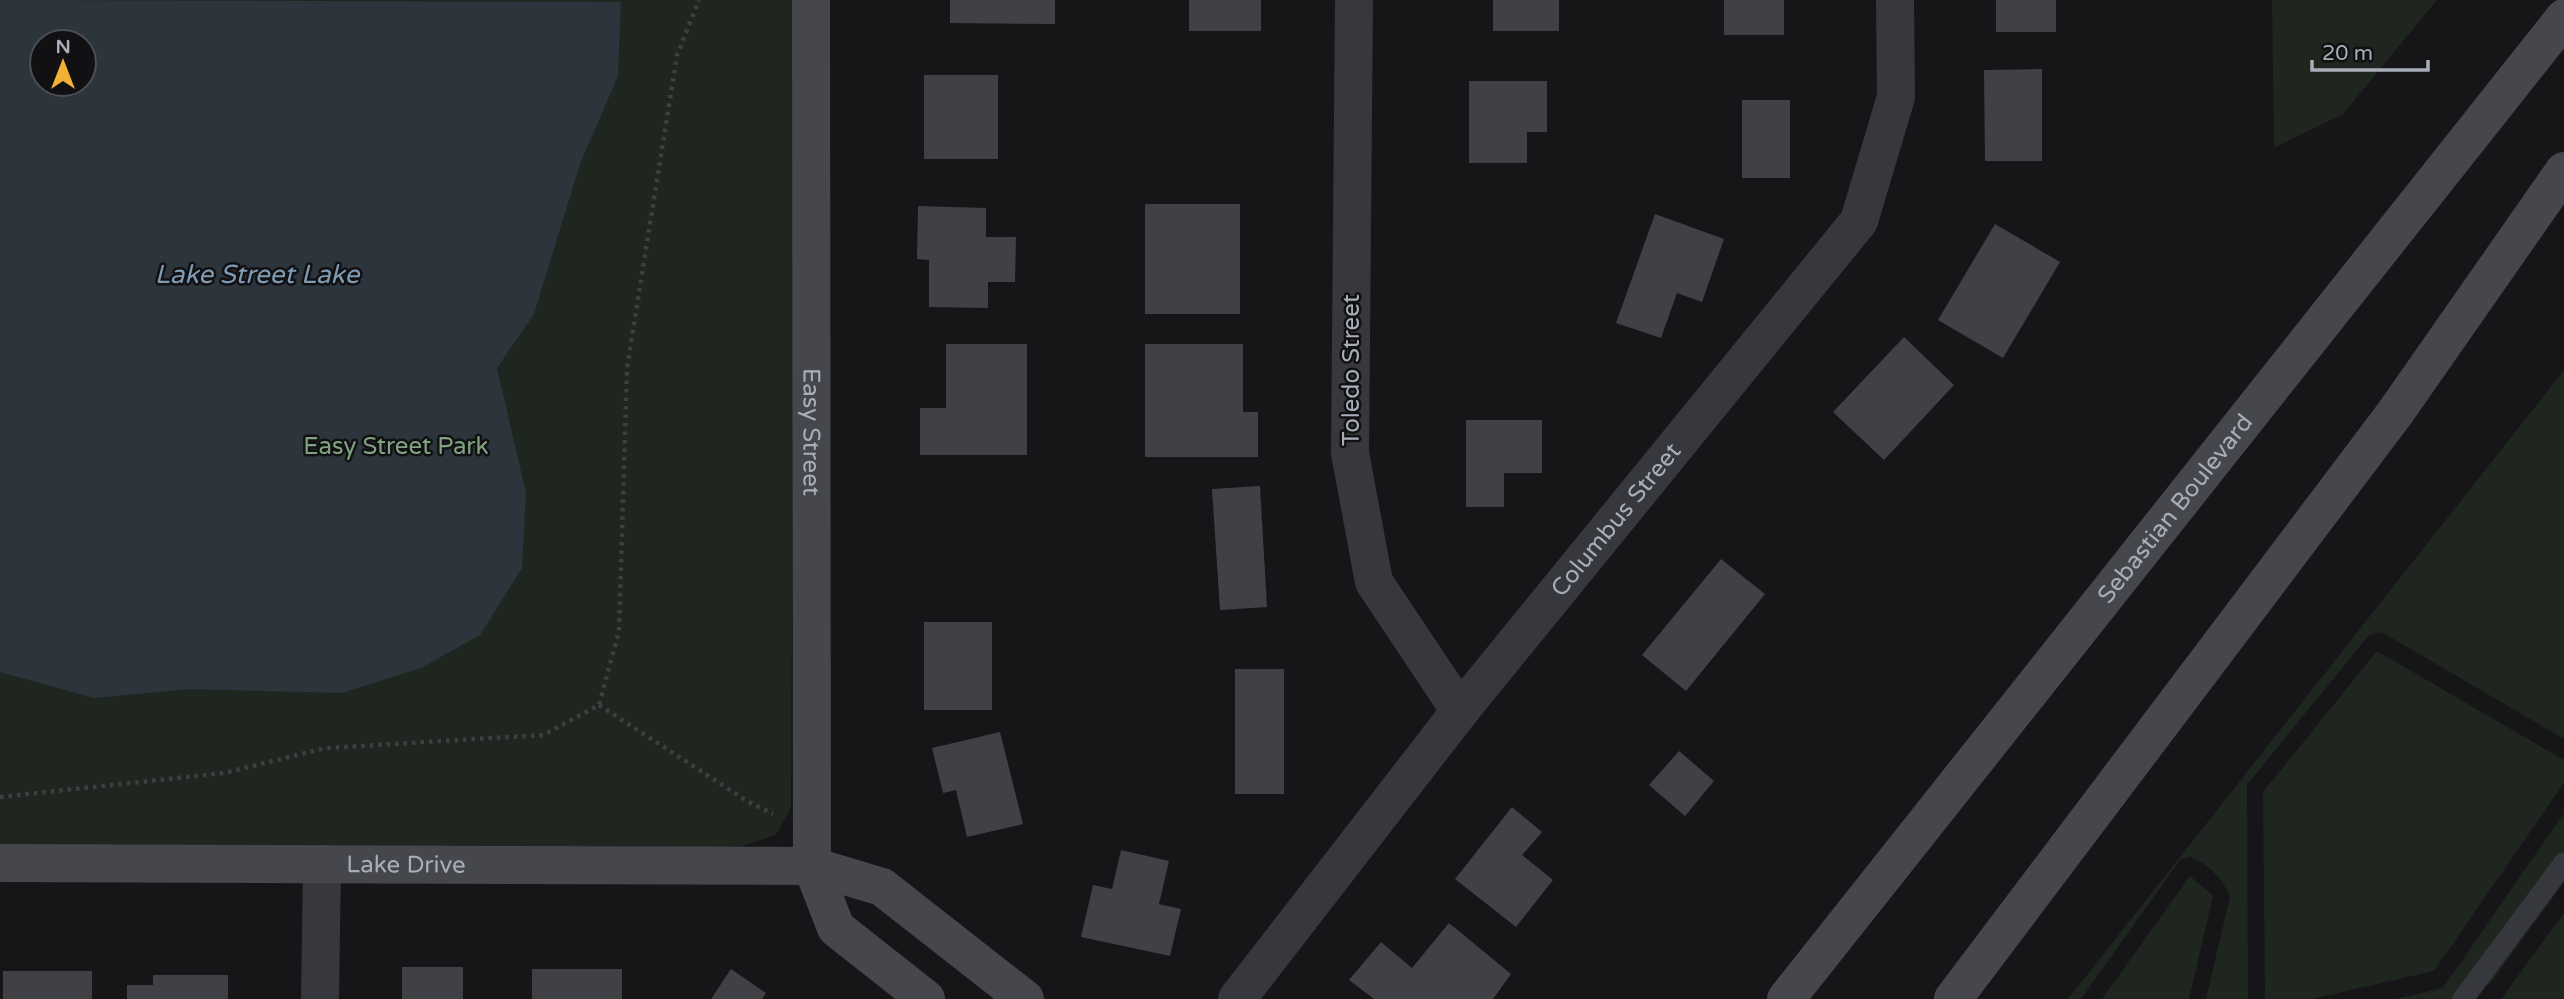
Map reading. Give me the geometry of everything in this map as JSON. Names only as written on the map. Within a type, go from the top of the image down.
[{"type":"main road","name":"Easy Street","points":[[811,0],[812,866],[836,928],[926,999]]},
{"type":"main road","name":"Sebastian Boulevard","points":[[1786,999],[2564,18]]},
{"type":"main road","points":[[1953,999],[2395,413],[2564,171]]},
{"type":"main road","name":"Lake Drive","points":[[0,863],[812,866]]},
{"type":"main road","points":[[812,866],[882,887],[1025,999]]},
{"type":"street","name":"Toledo Street","points":[[1354,0],[1350,453],[1374,582],[1460,711]]},
{"type":"street","name":"Columbus Street","points":[[1237,999],[1460,711],[1859,222],[1896,97],[1895,0]]},
{"type":"street","points":[[320,999],[322,864]]},
{"type":"lane","points":[[2463,999],[2564,863]]},
{"type":"path","points":[[0,797],[224,773],[326,748],[543,735],[599,705],[619,631],[627,368],[677,55],[699,0]]},
{"type":"path","points":[[599,705],[747,801],[775,816]]},
{"type":"green space","name":"Easy Street Park","points":[[0,0],[795,0],[791,808],[776,835],[733,849],[0,847]]},
{"type":"green space","points":[[2272,0],[2437,0],[2343,114],[2274,148]]},
{"type":"green space","points":[[2564,370],[2564,739],[2385,634],[2379,632],[2369,635],[2247,785],[2248,999],[2206,999],[2230,896],[2214,872],[2191,857],[2180,860],[2081,999],[2068,999]]},
{"type":"green space","points":[[2377,651],[2564,760],[2564,783],[2434,971],[2312,999],[2265,999],[2263,792]]},
{"type":"green space","points":[[2564,813],[2564,882],[2489,985],[2477,985],[2466,999],[2395,999],[2443,988]]},
{"type":"green space","points":[[2190,876],[2213,896],[2189,999],[2102,999]]},
{"type":"green space","points":[[2564,913],[2564,999],[2501,999]]},
{"type":"water","name":"Lake Street Lake","points":[[0,0],[621,2],[618,76],[580,164],[534,314],[497,368],[526,493],[522,568],[480,635],[421,668],[342,693],[191,689],[94,698],[0,672]]},
{"type":"building","points":[[950,0],[1055,0],[1055,24],[950,23]]},
{"type":"building","points":[[1189,0],[1261,0],[1261,31],[1189,31]]},
{"type":"building","points":[[1493,0],[1559,0],[1559,31],[1493,31]]},
{"type":"building","points":[[1724,0],[1784,0],[1784,35],[1724,35]]},
{"type":"building","points":[[1996,0],[2056,0],[2056,32],[1996,32]]},
{"type":"building","points":[[2042,69],[2042,161],[1985,161],[1984,70]]},
{"type":"building","points":[[924,75],[998,75],[998,159],[924,159]]},
{"type":"building","points":[[1469,81],[1547,81],[1547,132],[1527,132],[1527,163],[1469,163]]},
{"type":"building","points":[[1742,100],[1790,100],[1790,178],[1742,178]]},
{"type":"building","points":[[1145,204],[1240,204],[1240,314],[1145,314]]},
{"type":"building","points":[[918,206],[986,208],[986,237],[1016,237],[1015,282],[988,282],[988,308],[929,307],[929,260],[917,259]]},
{"type":"building","points":[[1655,214],[1724,239],[1702,302],[1677,293],[1661,338],[1616,323]]},
{"type":"building","points":[[1995,224],[2060,262],[2003,358],[1938,320]]},
{"type":"building","points":[[1904,337],[1954,385],[1884,460],[1833,412]]},
{"type":"building","points":[[946,344],[1027,344],[1027,455],[920,455],[920,408],[946,408]]},
{"type":"building","points":[[1145,344],[1243,344],[1243,412],[1258,412],[1258,457],[1145,457]]},
{"type":"building","points":[[1466,420],[1542,420],[1542,473],[1504,473],[1504,507],[1466,507]]},
{"type":"building","points":[[1260,486],[1267,607],[1220,610],[1212,489]]},
{"type":"building","points":[[1721,559],[1765,594],[1686,691],[1642,655]]},
{"type":"building","points":[[924,622],[992,622],[992,710],[924,710]]},
{"type":"building","points":[[1235,669],[1284,669],[1284,794],[1235,794]]},
{"type":"building","points":[[1000,732],[1023,824],[967,837],[956,790],[943,793],[932,748]]},
{"type":"building","points":[[1679,751],[1714,781],[1685,816],[1649,785]]},
{"type":"building","points":[[1512,807],[1542,832],[1522,855],[1553,880],[1516,927],[1455,879]]},
{"type":"building","points":[[1121,850],[1169,861],[1159,904],[1181,909],[1170,956],[1081,937],[1093,885],[1112,889]]},
{"type":"building","points":[[1449,923],[1511,974],[1493,999],[1374,999],[1349,980],[1381,942],[1412,968]]},
{"type":"building","points":[[402,967],[463,967],[463,999],[402,999]]},
{"type":"building","points":[[532,969],[622,969],[622,999],[532,999]]},
{"type":"building","points":[[731,969],[766,993],[762,999],[711,999]]},
{"type":"building","points":[[3,971],[92,971],[92,999],[3,999]]},
{"type":"building","points":[[153,975],[228,975],[228,999],[127,999],[127,985],[153,985]]}]
